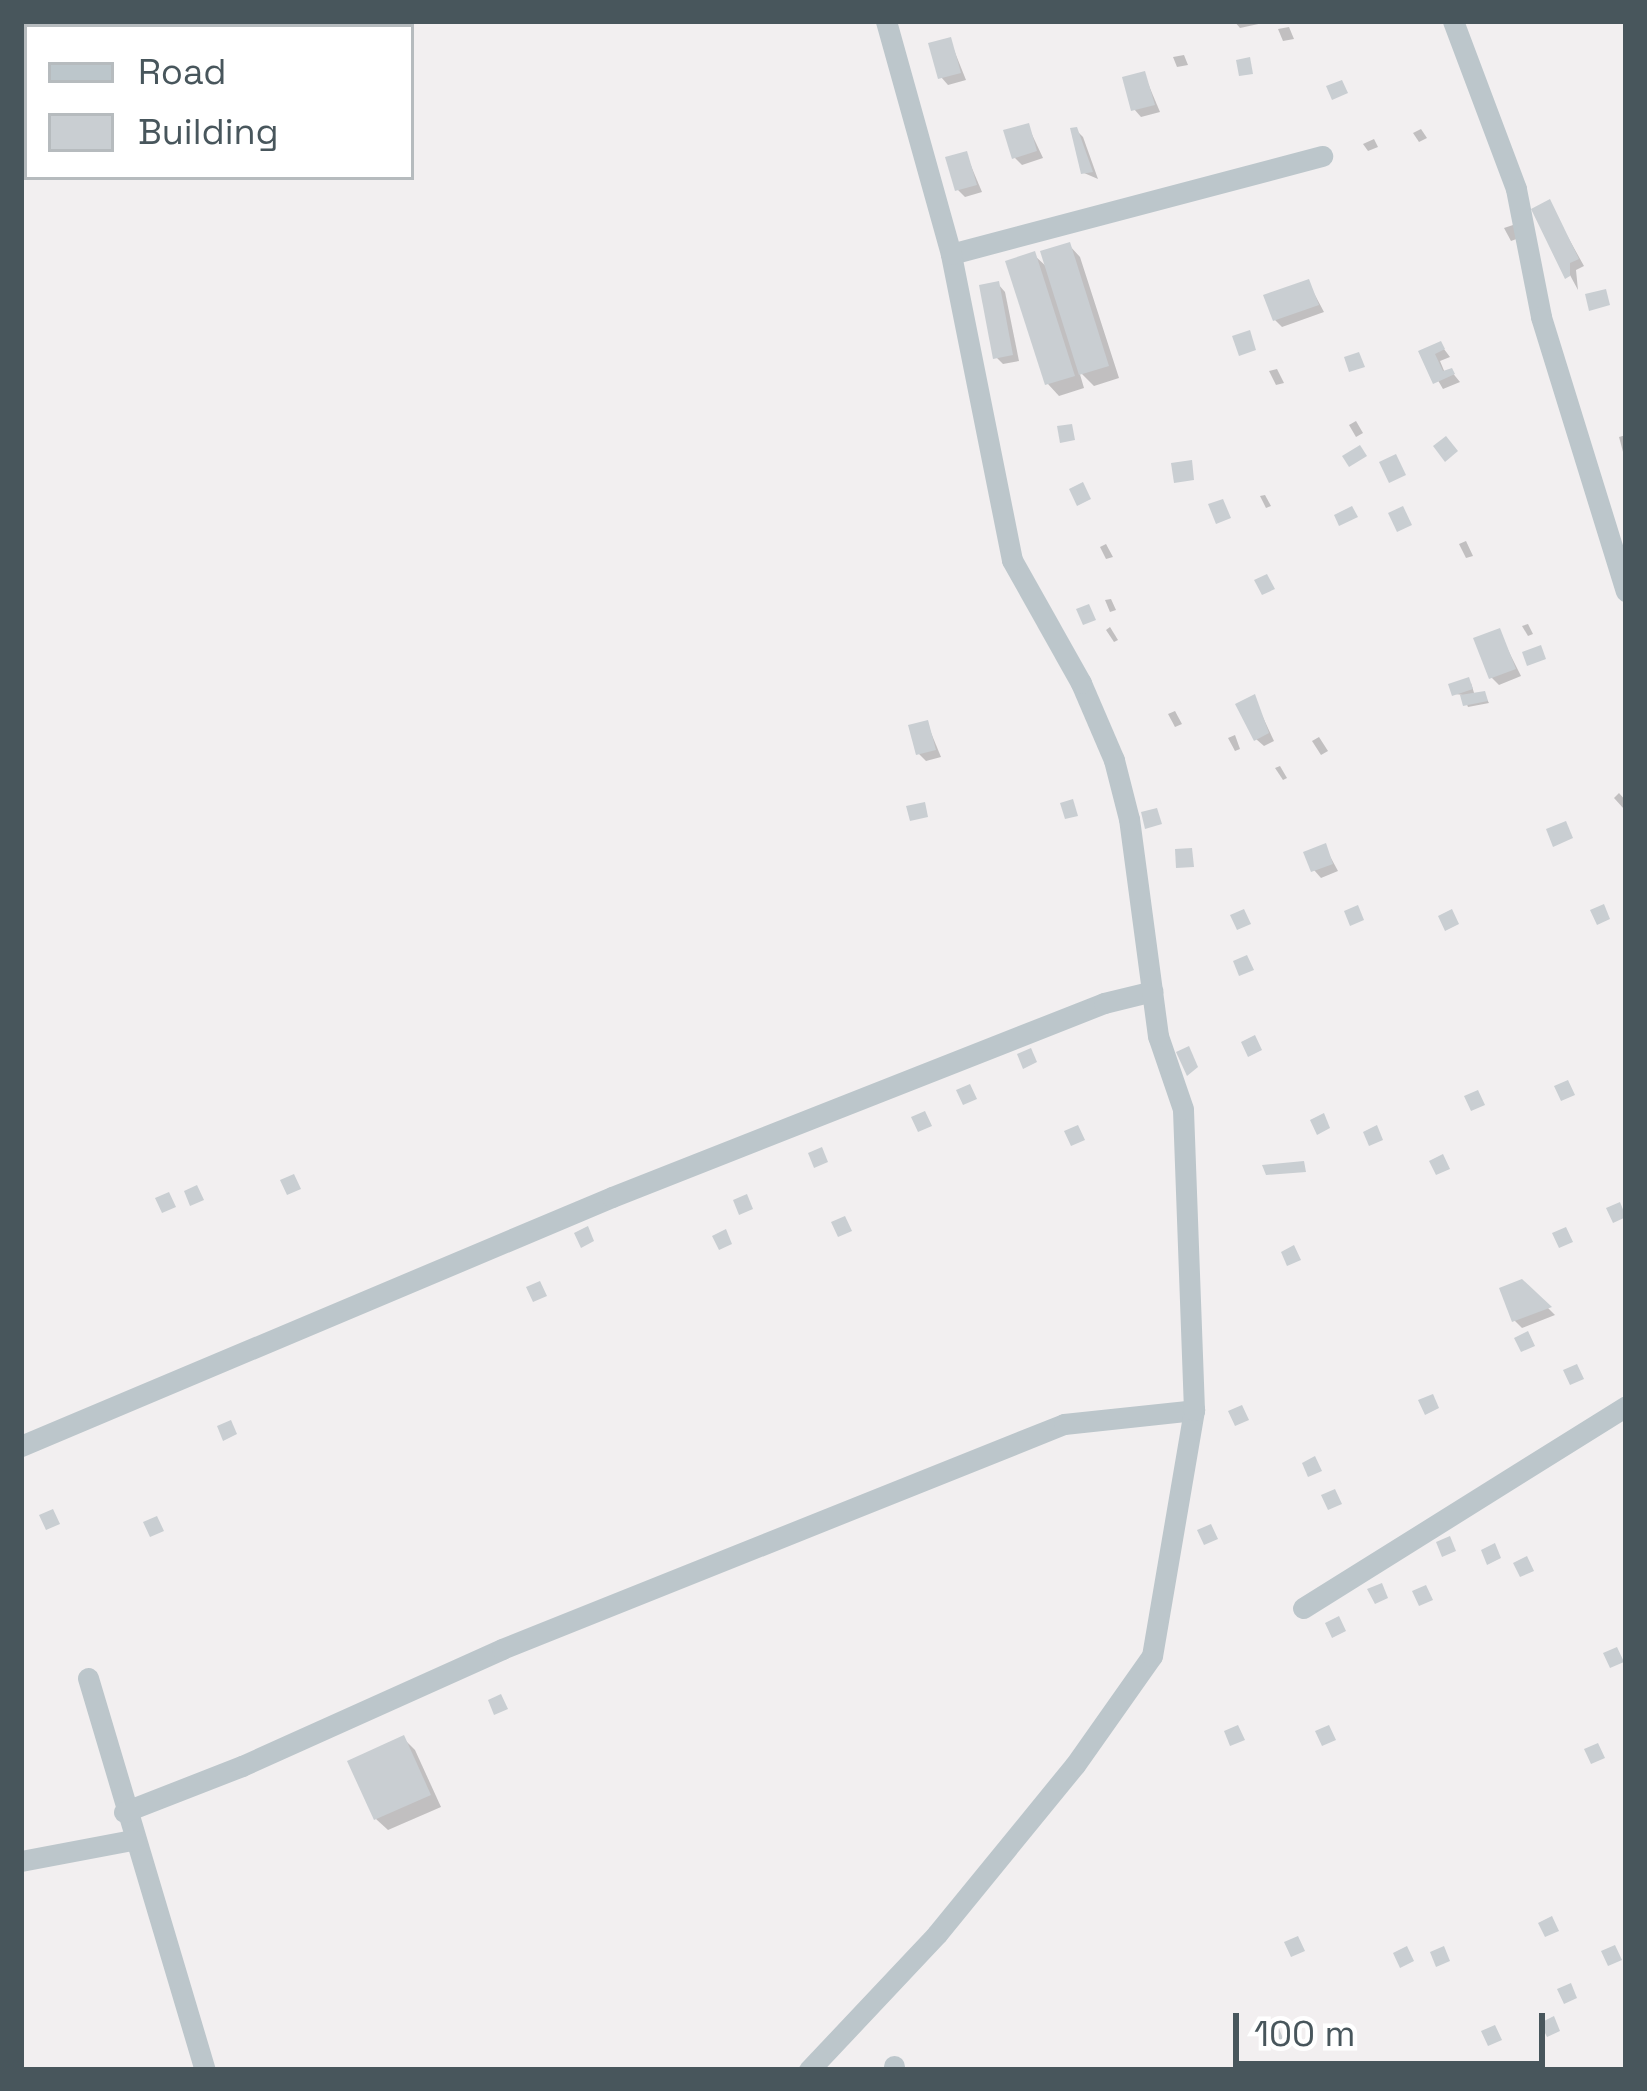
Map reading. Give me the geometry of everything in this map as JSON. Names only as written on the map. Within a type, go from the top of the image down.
[{"type":"street","points":[[809,2070],[937,1934],[1075,1765],[1152,1656],[1194,1411],[1183,1108],[1157,1036],[1129,819],[1114,760],[1081,683],[1012,560],[951,254],[886,21]]},
{"type":"street","points":[[1453,21],[1516,189],[1541,317],[1626,590]]},
{"type":"street","points":[[951,254],[1322,156]]},
{"type":"street","points":[[21,1446],[634,1188],[1084,1010],[1153,991]]},
{"type":"street","points":[[1303,1608],[1626,1406]]},
{"type":"street","points":[[124,1812],[546,1631],[1064,1424],[1194,1411]]},
{"type":"street","points":[[88,1678],[132,1840],[205,2070]]},
{"type":"street","points":[[21,1861],[132,1840]]},
{"type":"building","points":[[951,37],[961,73],[938,79],[928,43]]},
{"type":"building","points":[[1250,57],[1253,74],[1239,76],[1236,60]]},
{"type":"building","points":[[1145,71],[1155,105],[1131,111],[1122,77]]},
{"type":"building","points":[[1342,80],[1348,93],[1332,100],[1326,86]]},
{"type":"building","points":[[1029,123],[1037,151],[1012,159],[1003,130]]},
{"type":"building","points":[[1077,127],[1093,172],[1081,174],[1070,128]]},
{"type":"building","points":[[967,151],[977,185],[955,191],[945,157]]},
{"type":"building","points":[[1550,199],[1579,259],[1570,263],[1570,276],[1565,279],[1531,209]]},
{"type":"building","points":[[1070,242],[1109,366],[1079,375],[1040,251]]},
{"type":"building","points":[[1035,251],[1075,376],[1045,385],[1005,261]]},
{"type":"building","points":[[1309,279],[1319,305],[1273,321],[1263,295]]},
{"type":"building","points":[[999,281],[1013,355],[993,359],[979,285]]},
{"type":"building","points":[[1606,289],[1610,305],[1589,311],[1585,294]]},
{"type":"building","points":[[1250,330],[1256,350],[1239,356],[1232,336]]},
{"type":"building","points":[[1441,341],[1445,349],[1435,354],[1443,371],[1452,368],[1455,374],[1433,384],[1418,351]]},
{"type":"building","points":[[1359,352],[1365,367],[1349,372],[1344,357]]},
{"type":"building","points":[[1072,424],[1075,440],[1060,443],[1057,426]]},
{"type":"building","points":[[1446,436],[1458,451],[1445,462],[1433,446]]},
{"type":"building","points":[[1360,445],[1367,456],[1349,467],[1342,456]]},
{"type":"building","points":[[1396,454],[1406,475],[1389,483],[1379,462]]},
{"type":"building","points":[[1192,460],[1194,480],[1174,483],[1171,463]]},
{"type":"building","points":[[1083,482],[1091,499],[1077,506],[1069,489]]},
{"type":"building","points":[[1223,499],[1231,518],[1216,524],[1208,504]]},
{"type":"building","points":[[1352,506],[1358,517],[1339,526],[1334,515]]},
{"type":"building","points":[[1403,506],[1412,525],[1397,532],[1388,513]]},
{"type":"building","points":[[1267,574],[1275,589],[1262,595],[1254,580]]},
{"type":"building","points":[[1089,604],[1096,620],[1083,625],[1076,609]]},
{"type":"building","points":[[1500,628],[1516,669],[1489,679],[1473,638]]},
{"type":"building","points":[[1541,645],[1546,659],[1527,666],[1522,652]]},
{"type":"building","points":[[1469,677],[1473,689],[1452,696],[1448,684]]},
{"type":"building","points":[[1485,691],[1488,701],[1463,706],[1460,695]]},
{"type":"building","points":[[1255,694],[1269,733],[1254,741],[1235,704]]},
{"type":"building","points":[[928,720],[936,750],[916,755],[908,725]]},
{"type":"building","points":[[1073,799],[1078,816],[1065,819],[1060,803]]},
{"type":"building","points":[[925,802],[928,817],[910,821],[906,806]]},
{"type":"building","points":[[1157,808],[1162,824],[1145,829],[1141,812]]},
{"type":"building","points":[[1566,821],[1573,838],[1553,847],[1546,829]]},
{"type":"building","points":[[1326,843],[1333,864],[1311,872],[1303,852]]},
{"type":"building","points":[[1192,848],[1194,867],[1176,868],[1175,849]]},
{"type":"building","points":[[1604,904],[1610,919],[1597,925],[1590,910]]},
{"type":"building","points":[[1358,905],[1364,920],[1350,926],[1344,911]]},
{"type":"building","points":[[1244,909],[1251,924],[1237,930],[1230,915]]},
{"type":"building","points":[[1452,909],[1459,924],[1445,931],[1438,916]]},
{"type":"building","points":[[1247,955],[1254,970],[1239,976],[1233,961]]},
{"type":"building","points":[[1255,1035],[1262,1050],[1248,1057],[1241,1042]]},
{"type":"building","points":[[1189,1046],[1198,1067],[1187,1076],[1176,1052]]},
{"type":"building","points":[[1031,1048],[1037,1062],[1023,1069],[1017,1054]]},
{"type":"building","points":[[1568,1080],[1575,1095],[1561,1101],[1554,1086]]},
{"type":"building","points":[[970,1084],[977,1099],[963,1105],[956,1090]]},
{"type":"building","points":[[1478,1090],[1485,1105],[1471,1111],[1464,1096]]},
{"type":"building","points":[[925,1111],[932,1126],[918,1132],[911,1117]]},
{"type":"building","points":[[1324,1113],[1330,1128],[1317,1135],[1310,1120]]},
{"type":"building","points":[[1078,1125],[1085,1140],[1071,1146],[1064,1131]]},
{"type":"building","points":[[1377,1125],[1383,1140],[1369,1146],[1363,1132]]},
{"type":"building","points":[[822,1147],[828,1162],[814,1168],[808,1153]]},
{"type":"building","points":[[1443,1154],[1450,1169],[1436,1175],[1429,1161]]},
{"type":"building","points":[[1304,1161],[1306,1172],[1266,1175],[1262,1165]]},
{"type":"building","points":[[294,1174],[301,1189],[287,1195],[280,1180]]},
{"type":"building","points":[[197,1185],[204,1200],[190,1206],[184,1191]]},
{"type":"building","points":[[169,1192],[176,1207],[162,1213],[155,1198]]},
{"type":"building","points":[[747,1194],[753,1209],[739,1215],[733,1200]]},
{"type":"building","points":[[1620,1202],[1626,1217],[1613,1223],[1606,1208]]},
{"type":"building","points":[[845,1216],[852,1231],[838,1237],[831,1222]]},
{"type":"building","points":[[588,1226],[594,1241],[581,1248],[574,1233]]},
{"type":"building","points":[[1566,1227],[1573,1242],[1559,1248],[1552,1233]]},
{"type":"building","points":[[726,1229],[732,1244],[719,1250],[712,1236]]},
{"type":"building","points":[[1294,1245],[1301,1260],[1287,1266],[1281,1252]]},
{"type":"building","points":[[1522,1279],[1552,1307],[1512,1322],[1499,1288]]},
{"type":"building","points":[[540,1281],[547,1296],[533,1302],[526,1287]]},
{"type":"building","points":[[1528,1331],[1535,1346],[1521,1352],[1514,1338]]},
{"type":"building","points":[[1577,1364],[1584,1379],[1570,1385],[1563,1370]]},
{"type":"building","points":[[1433,1394],[1439,1408],[1425,1415],[1418,1400]]},
{"type":"building","points":[[1242,1405],[1249,1420],[1235,1426],[1228,1411]]},
{"type":"building","points":[[231,1420],[237,1434],[223,1441],[217,1426]]},
{"type":"building","points":[[1315,1456],[1322,1471],[1308,1477],[1302,1463]]},
{"type":"building","points":[[1335,1489],[1342,1504],[1328,1510],[1321,1495]]},
{"type":"building","points":[[53,1509],[60,1524],[46,1530],[39,1515]]},
{"type":"building","points":[[157,1516],[164,1531],[150,1537],[143,1522]]},
{"type":"building","points":[[1211,1524],[1218,1539],[1204,1545],[1197,1530]]},
{"type":"building","points":[[1450,1536],[1456,1551],[1442,1557],[1436,1542]]},
{"type":"building","points":[[1495,1543],[1501,1558],[1487,1565],[1481,1550]]},
{"type":"building","points":[[1527,1556],[1534,1571],[1520,1577],[1513,1563]]},
{"type":"building","points":[[1382,1583],[1388,1598],[1375,1604],[1367,1589]]},
{"type":"building","points":[[1426,1585],[1433,1600],[1419,1606],[1412,1591]]},
{"type":"building","points":[[1339,1616],[1346,1631],[1332,1638],[1325,1623]]},
{"type":"building","points":[[1617,1647],[1624,1662],[1610,1668],[1603,1653]]},
{"type":"building","points":[[501,1694],[508,1709],[494,1715],[488,1700]]},
{"type":"building","points":[[1238,1725],[1245,1740],[1230,1746],[1224,1731]]},
{"type":"building","points":[[1329,1725],[1336,1740],[1322,1746],[1315,1731]]},
{"type":"building","points":[[404,1735],[431,1795],[374,1820],[347,1761]]},
{"type":"building","points":[[1598,1743],[1605,1758],[1591,1764],[1584,1749]]},
{"type":"building","points":[[1552,1916],[1559,1931],[1545,1937],[1538,1923]]},
{"type":"building","points":[[1298,1936],[1305,1951],[1291,1957],[1284,1942]]},
{"type":"building","points":[[1615,1945],[1622,1960],[1608,1966],[1601,1951]]},
{"type":"building","points":[[1407,1946],[1414,1961],[1400,1968],[1393,1953]]},
{"type":"building","points":[[1444,1946],[1450,1961],[1436,1967],[1430,1952]]},
{"type":"building","points":[[1571,1983],[1577,1998],[1564,2004],[1557,1989]]},
{"type":"building","points":[[1554,2016],[1560,2031],[1547,2037],[1540,2023]]},
{"type":"building","points":[[1495,2025],[1502,2040],[1488,2046],[1481,2031]]},
{"type":"building","points":[[1278,2026],[1284,2041],[1270,2048],[1264,2033]]}]
